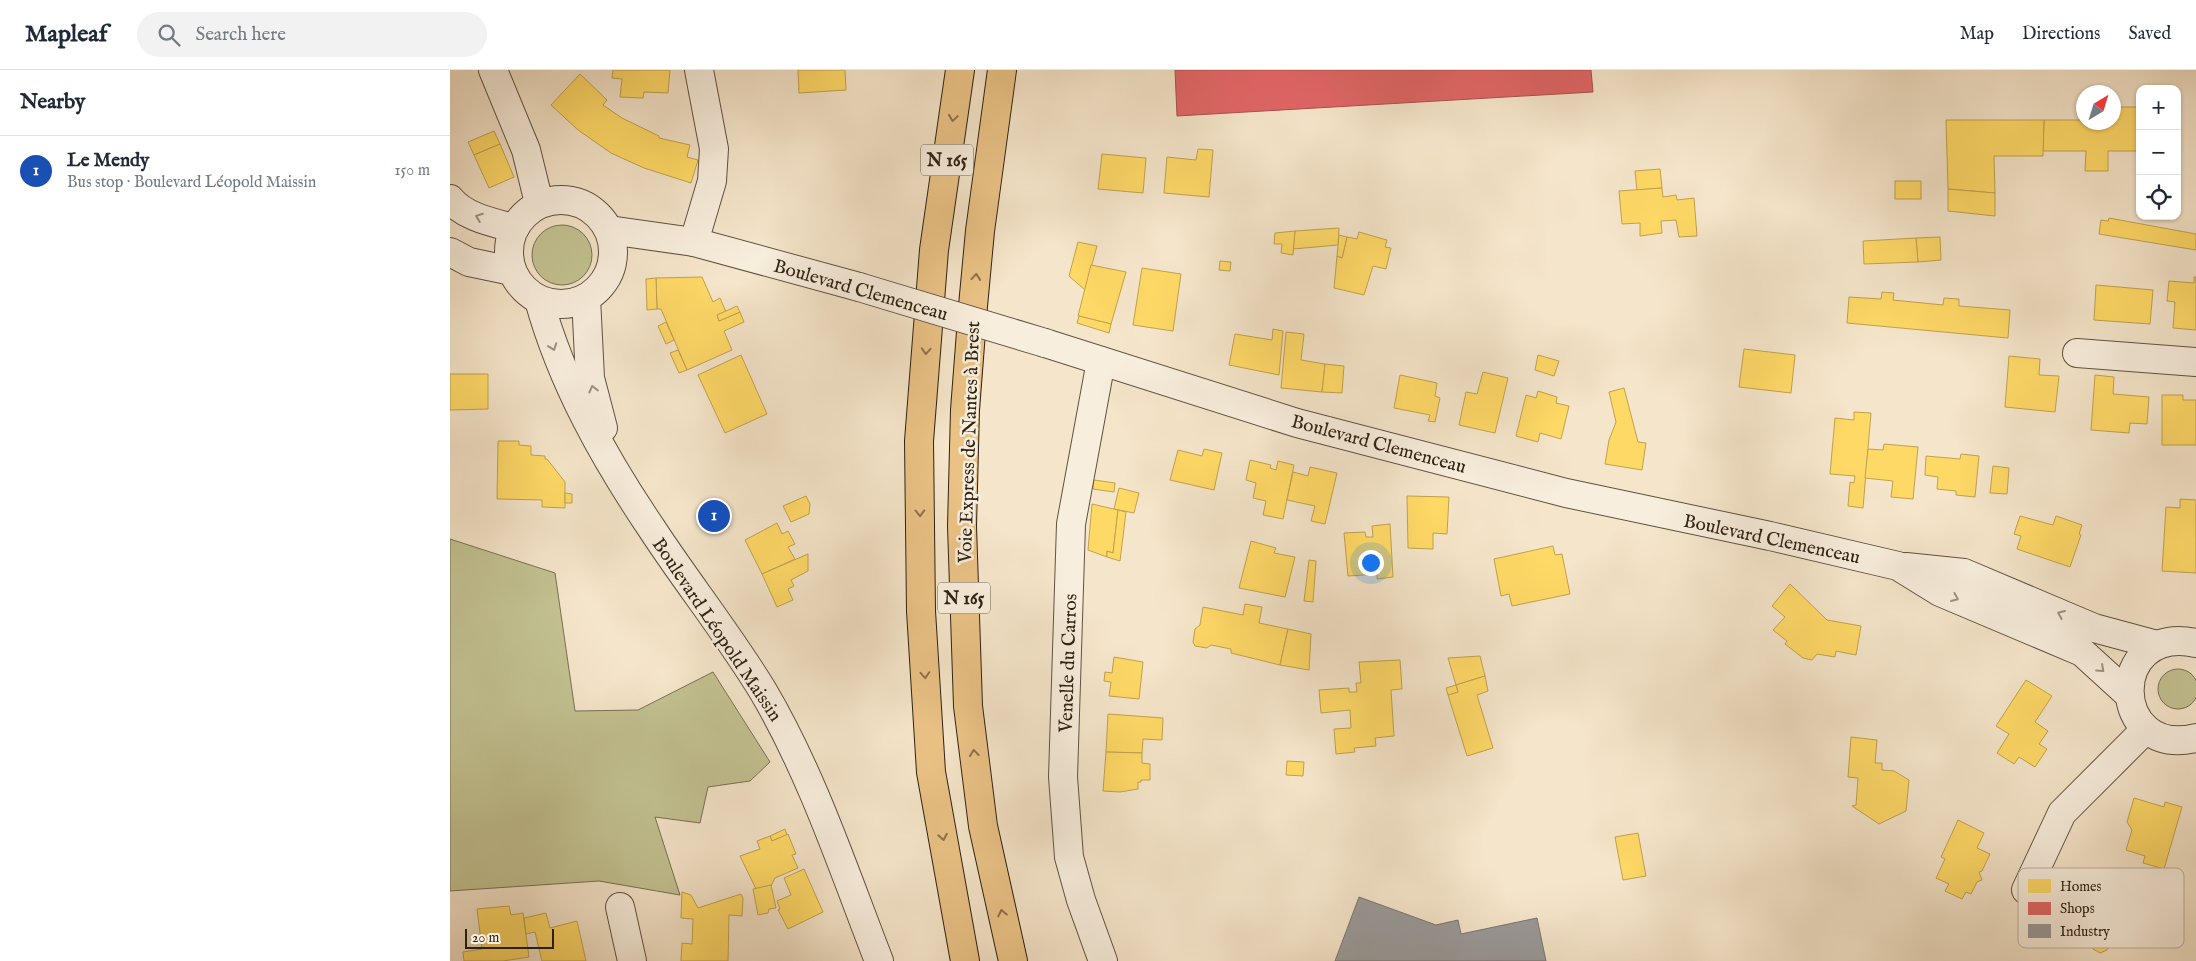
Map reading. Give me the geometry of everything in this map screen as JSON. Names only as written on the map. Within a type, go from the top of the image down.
[{"type":"highway","name":"N 165","points":[[960,70],[934,250],[919,441],[921,611],[931,772],[965,961]]},
{"type":"highway","name":"Voie Express de Nantes à Brest","points":[[1002,70],[980,231],[965,410],[962,526],[968,706],[983,826],[1013,961]]},
{"type":"highway","points":[[980,231],[1018,70]]},
{"type":"street","points":[[493,70],[526,150],[539,203]]},
{"type":"street","points":[[694,242],[712,181],[714,149],[699,70]]},
{"type":"street","points":[[450,199],[457,207],[480,219],[514,228]]},
{"type":"street","points":[[556,199],[574,200],[595,211],[609,230],[613,244],[613,260],[608,276],[599,288],[586,298],[571,303],[555,304],[539,300],[523,288],[512,271],[508,256],[509,242],[514,228],[524,213],[539,203],[556,199]]},
{"type":"street","name":"Boulevard Clemenceau","points":[[609,230],[694,242],[859,287],[1045,343],[1297,423],[1566,493],[1770,536],[1898,566],[1940,592],[2082,652],[2128,694]]},
{"type":"street","points":[[450,252],[469,262],[512,271]]},
{"type":"street","name":"Boulevard Léopold Maissin","points":[[586,298],[590,378],[614,470]]},
{"type":"street","name":"Boulevard Léopold Maissin","points":[[539,300],[548,333],[575,398],[614,470],[652,530],[737,651],[785,729],[879,961]]},
{"type":"street","points":[[2077,353],[2196,362]]},
{"type":"street","name":"Venelle du Carros","points":[[1100,361],[1071,524],[1064,777],[1069,857],[1081,900],[1103,961]]},
{"type":"street","points":[[1898,566],[1964,574],[2094,628],[2183,640]]},
{"type":"street","points":[[2183,640],[2145,653],[2135,664],[2130,678],[2128,694],[2131,707],[2137,719],[2157,735],[2196,757]]},
{"type":"street","points":[[2157,735],[2183,741],[2196,738]]},
{"type":"street","points":[[2036,868],[2062,813],[2157,735]]},
{"type":"street","points":[[620,907],[632,961]]},
{"type":"shaded area","points":[[562,225],[579,230],[587,238],[592,255],[587,272],[579,280],[562,285],[545,280],[537,272],[532,255],[537,238],[545,230]]},
{"type":"shaded area","points":[[450,539],[555,573],[575,711],[638,710],[713,672],[770,762],[750,781],[708,787],[700,823],[655,817],[680,895],[599,881],[450,891]]},
{"type":"shaded area","points":[[2178,669],[2186,671],[2196,681],[2196,697],[2186,707],[2178,709],[2170,707],[2160,697],[2158,689],[2160,681],[2170,671]]},
{"type":"building: Homes","points":[[613,70],[670,70],[668,93],[644,92],[643,98],[620,97],[622,79],[612,78]]},
{"type":"building: Homes","points":[[798,70],[845,70],[846,90],[799,93]]},
{"type":"building: Homes","points":[[580,74],[607,100],[603,105],[622,118],[659,136],[659,138],[690,145],[687,157],[698,160],[691,183],[644,168],[611,153],[578,130],[551,105]]},
{"type":"building: Homes","points":[[2121,107],[2136,107],[2136,151],[2108,151],[2108,171],[2085,171],[2086,151],[2043,151],[2044,120],[2076,120],[2076,130],[2121,130]]},
{"type":"building: Homes","points":[[1946,120],[2044,120],[2043,156],[1994,156],[1995,193],[1948,189]]},
{"type":"building: Homes","points":[[494,131],[500,144],[474,155],[468,142]]},
{"type":"building: Homes","points":[[500,144],[514,177],[489,188],[474,155]]},
{"type":"building: Homes","points":[[1198,149],[1213,150],[1209,197],[1164,193],[1167,157],[1196,160]]},
{"type":"building: Homes","points":[[1102,154],[1146,158],[1143,193],[1098,189]]},
{"type":"building: Homes","points":[[1660,169],[1662,188],[1637,190],[1635,171]]},
{"type":"building: Homes","points":[[1895,181],[1921,181],[1921,199],[1895,199]]},
{"type":"building: Homes","points":[[1662,188],[1663,197],[1676,195],[1677,200],[1694,198],[1697,236],[1679,237],[1676,220],[1661,221],[1662,233],[1640,236],[1640,223],[1622,224],[1619,191]]},
{"type":"building: Homes","points":[[1948,189],[1995,193],[1995,216],[1948,211]]},
{"type":"building: Homes","points":[[2109,218],[2196,234],[2196,250],[2099,234],[2101,220],[2108,221]]},
{"type":"building: Homes","points":[[1339,228],[1338,245],[1293,249],[1295,231]]},
{"type":"building: Homes","points":[[1295,231],[1293,255],[1281,253],[1282,244],[1274,244],[1275,233]]},
{"type":"building: Homes","points":[[1359,232],[1387,240],[1385,247],[1391,248],[1386,269],[1373,266],[1364,295],[1334,288],[1337,256],[1342,258],[1347,237],[1357,239]]},
{"type":"building: Homes","points":[[1339,235],[1347,237],[1342,258],[1337,256]]},
{"type":"building: Homes","points":[[1940,237],[1941,260],[1918,262],[1916,238]]},
{"type":"building: Homes","points":[[1916,238],[1918,262],[1864,264],[1863,241]]},
{"type":"building: Homes","points":[[1078,242],[1097,246],[1085,290],[1069,276]]},
{"type":"building: Homes","points":[[1220,261],[1231,262],[1230,271],[1219,270]]},
{"type":"building: Homes","points":[[1091,265],[1126,272],[1111,324],[1078,316]]},
{"type":"building: Homes","points":[[1142,268],[1181,274],[1173,331],[1133,325]]},
{"type":"building: Homes","points":[[702,277],[713,302],[720,298],[726,312],[717,315],[719,321],[740,312],[744,322],[724,331],[732,350],[687,370],[661,309],[657,309],[656,278]]},
{"type":"building: Homes","points":[[2194,277],[2196,277],[2196,330],[2173,328],[2175,302],[2167,301],[2169,281],[2194,283]]},
{"type":"building: Homes","points":[[656,278],[657,309],[647,310],[646,279]]},
{"type":"building: Homes","points":[[2096,285],[2153,290],[2150,324],[2094,320]]},
{"type":"building: Homes","points":[[1882,292],[1894,293],[1893,300],[1943,305],[1944,298],[1959,299],[1959,306],[2010,310],[2008,338],[1847,323],[1849,297],[1881,299]]},
{"type":"building: Homes","points":[[737,306],[740,312],[719,321],[717,315]]},
{"type":"building: Homes","points":[[1079,316],[1111,324],[1109,333],[1077,323]]},
{"type":"building: Homes","points":[[666,322],[674,340],[666,344],[658,326]]},
{"type":"building: Homes","points":[[1273,329],[1283,331],[1279,375],[1229,365],[1235,334],[1272,340]]},
{"type":"building: Homes","points":[[1286,332],[1304,334],[1301,360],[1325,364],[1322,392],[1281,388]]},
{"type":"building: Homes","points":[[1744,349],[1795,355],[1791,393],[1739,387]]},
{"type":"building: Homes","points":[[678,350],[687,370],[679,373],[670,353]]},
{"type":"building: Homes","points":[[741,355],[767,414],[725,433],[698,375]]},
{"type":"building: Homes","points":[[1538,355],[1559,361],[1554,376],[1535,370]]},
{"type":"building: Homes","points":[[2009,356],[2040,359],[2039,375],[2059,376],[2055,412],[2005,407]]},
{"type":"building: Homes","points":[[1325,364],[1344,366],[1342,393],[1322,392]]},
{"type":"building: Homes","points":[[1483,372],[1508,378],[1495,433],[1459,425],[1466,392],[1477,394]]},
{"type":"building: Homes","points":[[450,374],[488,374],[488,409],[450,410]]},
{"type":"building: Homes","points":[[1400,375],[1437,383],[1435,396],[1440,398],[1435,422],[1428,421],[1430,415],[1394,408]]},
{"type":"building: Homes","points":[[2095,375],[2114,377],[2113,394],[2149,397],[2147,424],[2130,423],[2129,433],[2091,430]]},
{"type":"building: Homes","points":[[1624,388],[1638,442],[1646,443],[1642,470],[1605,464],[1609,440],[1616,422],[1609,392]]},
{"type":"building: Homes","points":[[1538,391],[1557,397],[1556,403],[1569,406],[1561,439],[1540,433],[1538,442],[1516,436],[1526,395],[1536,398]]},
{"type":"building: Homes","points":[[2162,395],[2183,395],[2183,400],[2196,400],[2196,445],[2162,445]]},
{"type":"building: Homes","points":[[1854,412],[1871,413],[1863,508],[1848,506],[1850,482],[1854,483],[1855,476],[1830,474],[1835,418],[1854,420]]},
{"type":"building: Homes","points":[[498,441],[519,441],[519,445],[531,446],[531,455],[545,456],[545,459],[547,459],[565,482],[565,508],[542,507],[542,500],[497,499]]},
{"type":"building: Homes","points":[[1884,444],[1918,447],[1913,499],[1891,497],[1893,481],[1865,478],[1868,449],[1883,450]]},
{"type":"building: Homes","points":[[1204,449],[1222,453],[1214,490],[1170,480],[1178,450],[1202,456]]},
{"type":"building: Homes","points":[[1961,454],[1979,456],[1975,497],[1956,495],[1956,491],[1937,489],[1938,477],[1925,475],[1926,456],[1960,459]]},
{"type":"building: Homes","points":[[1250,460],[1271,465],[1270,468],[1276,470],[1278,461],[1294,465],[1283,519],[1263,515],[1266,501],[1253,498],[1256,483],[1246,480]]},
{"type":"building: Homes","points":[[1993,466],[2009,468],[2007,494],[1990,493]]},
{"type":"building: Homes","points":[[1310,467],[1337,473],[1325,524],[1311,521],[1315,506],[1287,500],[1293,472],[1308,476]]},
{"type":"building: Homes","points":[[1094,480],[1115,483],[1114,492],[1093,489]]},
{"type":"building: Homes","points":[[1119,488],[1139,493],[1134,513],[1114,509]]},
{"type":"building: Homes","points":[[565,493],[572,494],[572,503],[565,503]]},
{"type":"building: Homes","points":[[806,496],[810,504],[809,514],[791,522],[783,506]]},
{"type":"building: Homes","points":[[1407,496],[1449,497],[1447,534],[1433,533],[1433,549],[1408,548]]},
{"type":"building: Homes","points":[[2180,499],[2196,500],[2196,573],[2162,571],[2166,507],[2180,508]]},
{"type":"building: Homes","points":[[1092,504],[1118,510],[1113,553],[1107,551],[1107,557],[1088,550]]},
{"type":"building: Homes","points":[[1118,510],[1126,512],[1120,561],[1107,557],[1107,551],[1113,553]]},
{"type":"building: Homes","points":[[2020,516],[2053,525],[2056,516],[2082,525],[2079,534],[2081,535],[2070,567],[2017,549],[2021,536],[2014,534]]},
{"type":"building: Homes","points":[[777,523],[782,534],[788,531],[795,544],[788,547],[795,559],[762,574],[745,540]]},
{"type":"building: Homes","points":[[1390,524],[1393,577],[1377,579],[1377,574],[1348,576],[1344,533],[1365,532],[1366,537],[1373,537],[1372,526]]},
{"type":"building: Homes","points":[[1251,541],[1276,548],[1274,553],[1295,557],[1285,597],[1239,588]]},
{"type":"building: Homes","points":[[1553,546],[1555,555],[1562,554],[1570,594],[1512,606],[1509,594],[1501,596],[1494,559]]},
{"type":"building: Homes","points":[[808,554],[808,571],[791,580],[794,586],[788,589],[793,600],[777,607],[762,574]]},
{"type":"building: Homes","points":[[1309,560],[1316,561],[1313,602],[1304,601]]},
{"type":"building: Homes","points":[[1790,584],[1827,620],[1861,626],[1856,655],[1836,651],[1835,657],[1817,654],[1812,660],[1803,658],[1785,644],[1787,641],[1773,630],[1785,617],[1772,606]]},
{"type":"building: Homes","points":[[1245,604],[1262,607],[1259,623],[1288,629],[1280,665],[1231,653],[1231,649],[1211,645],[1207,648],[1195,646],[1193,642],[1195,629],[1200,625],[1203,607],[1243,615]]},
{"type":"building: Homes","points":[[1288,629],[1311,634],[1309,670],[1280,665]]},
{"type":"building: Homes","points":[[1480,656],[1485,676],[1456,685],[1448,658]]},
{"type":"building: Homes","points":[[1114,657],[1143,662],[1139,699],[1109,696],[1111,682],[1104,681],[1105,672],[1112,673]]},
{"type":"building: Homes","points":[[1400,660],[1402,689],[1391,690],[1394,736],[1375,738],[1376,746],[1354,748],[1355,752],[1336,754],[1334,729],[1351,728],[1350,710],[1321,713],[1319,690],[1349,688],[1349,692],[1357,692],[1356,683],[1361,683],[1359,662]]},
{"type":"building: Homes","points":[[1485,676],[1488,691],[1477,695],[1493,748],[1467,756],[1448,695],[1458,692],[1456,685]]},
{"type":"building: Homes","points":[[2026,680],[2052,696],[2035,722],[2048,731],[2039,744],[2047,749],[2035,767],[2019,757],[2014,764],[1997,753],[2009,734],[1996,726]]},
{"type":"building: Homes","points":[[1456,685],[1458,692],[1448,695],[1446,688]]},
{"type":"building: Homes","points":[[1108,714],[1163,718],[1162,740],[1143,739],[1142,753],[1106,752]]},
{"type":"building: Homes","points":[[1851,737],[1877,740],[1875,763],[1882,763],[1882,770],[1894,771],[1909,780],[1906,811],[1879,824],[1852,806],[1856,805],[1858,778],[1848,777]]},
{"type":"building: Homes","points":[[1106,752],[1142,753],[1142,763],[1150,764],[1150,780],[1138,782],[1138,789],[1120,792],[1103,791]]},
{"type":"building: Homes","points":[[1287,761],[1304,762],[1303,776],[1286,775]]},
{"type":"building: Homes","points":[[2134,798],[2164,807],[2165,802],[2182,807],[2164,868],[2143,863],[2145,856],[2126,850],[2132,830],[2127,822]]},
{"type":"building: Homes","points":[[1958,820],[1984,833],[1977,848],[1990,854],[1982,871],[1979,872],[1982,880],[1977,882],[1971,894],[1966,892],[1962,899],[1945,891],[1949,884],[1936,878],[1945,859],[1941,857]]},
{"type":"building: Homes","points":[[785,829],[787,835],[772,841],[770,836]]},
{"type":"building: Homes","points":[[1638,833],[1646,876],[1623,880],[1615,837]]},
{"type":"building: Homes","points":[[788,834],[796,854],[792,855],[798,868],[775,878],[771,886],[756,889],[740,856],[760,849],[757,841],[770,836],[772,841]]},
{"type":"building: Homes","points":[[804,869],[823,912],[788,929],[778,910],[780,909],[777,901],[791,895],[784,878]]},
{"type":"building: Homes","points":[[771,885],[776,908],[769,909],[768,913],[758,915],[753,889]]},
{"type":"building: Homes","points":[[682,892],[691,895],[698,908],[741,894],[743,898],[742,916],[729,915],[728,961],[681,961],[682,943],[692,944],[693,919],[681,918]]},
{"type":"building: Homes","points":[[509,906],[511,915],[523,913],[529,957],[503,961],[464,961],[463,952],[482,949],[477,909]]},
{"type":"building: Homes","points":[[546,913],[550,928],[577,921],[586,961],[542,961],[535,932],[526,934],[524,918]]},
{"type":"building: Homes","points":[[2093,948],[2108,948],[2100,953]]},
{"type":"building: Shops","points":[[1175,70],[1591,70],[1593,92],[1177,116]]},
{"type":"building: Industry","points":[[1359,897],[1436,925],[1458,920],[1461,934],[1537,918],[1546,961],[1335,961]]},
{"type":"place","name":"Le Mendy","points":[[714,516]]}]
